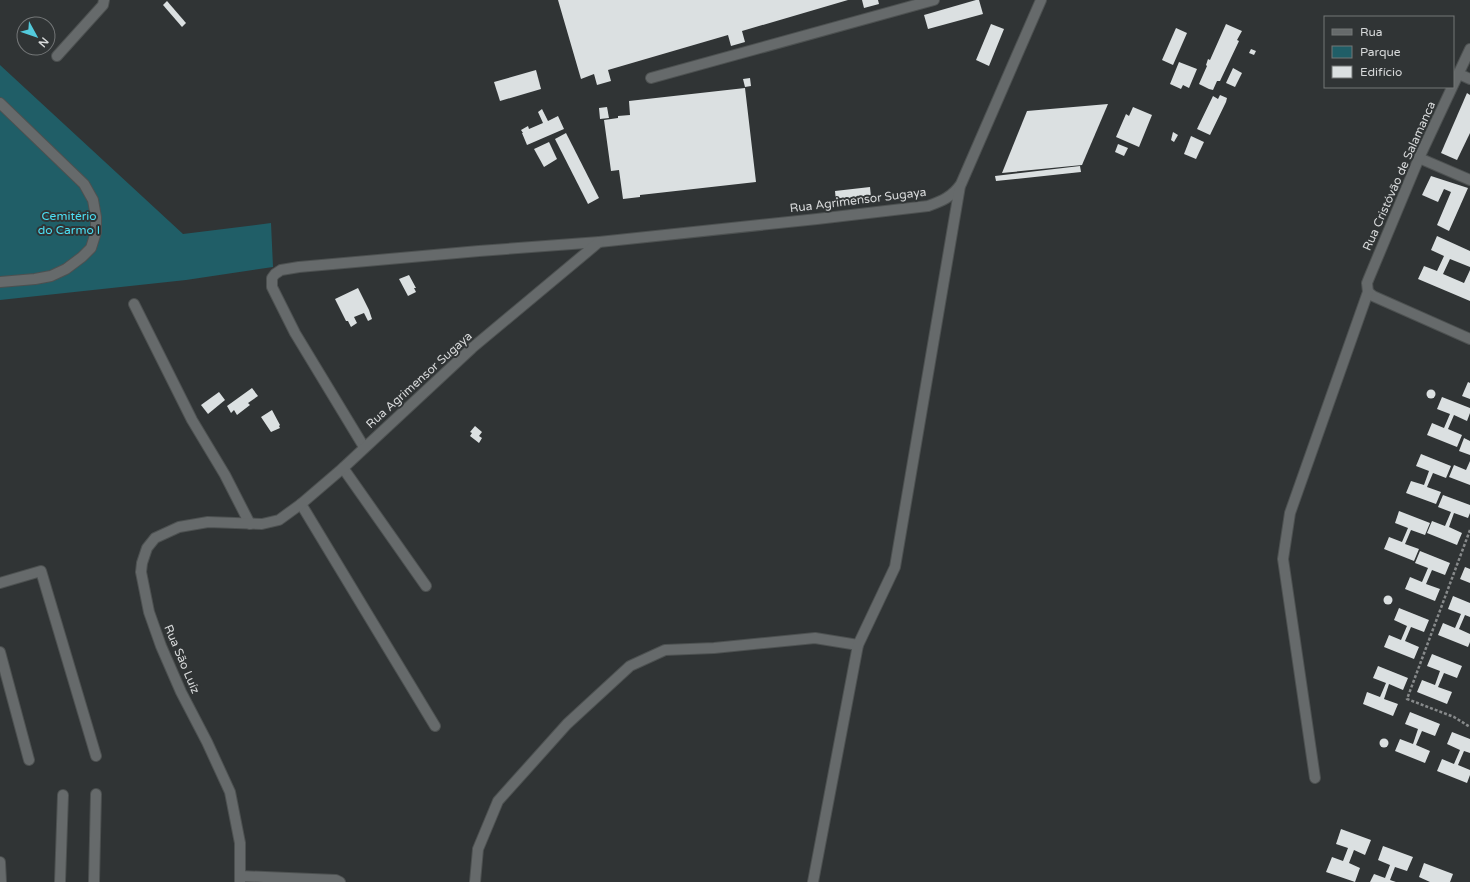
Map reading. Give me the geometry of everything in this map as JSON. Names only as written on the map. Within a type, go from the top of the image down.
[{"type":"street","points":[[57,56],[103,5],[104,0]]},
{"type":"street","points":[[651,78],[934,0]]},
{"type":"street","name":"Rua Agrimensor Sugaya","points":[[364,447],[295,333],[275,294],[271,282],[272,278],[281,270],[299,267],[479,251],[599,242],[817,219],[928,206],[941,202],[952,195],[961,184],[1041,0]]},
{"type":"street","name":"Rua Cristóvão de Salamanca","points":[[1454,84],[1470,49]]},
{"type":"street","points":[[1459,74],[1470,79]]},
{"type":"street","name":"Rua Cristóvão de Salamanca","points":[[1315,778],[1283,559],[1290,513],[1368,292],[1367,283],[1419,158],[1452,88]]},
{"type":"street","points":[[0,103],[84,184],[93,200],[96,217],[96,232],[91,248],[66,269],[51,276],[35,280],[0,282]]},
{"type":"street","points":[[1419,158],[1470,180]]},
{"type":"street","points":[[813,882],[858,645],[895,567],[961,184]]},
{"type":"street","name":"Rua Agrimensor Sugaya","points":[[250,524],[262,524],[279,520],[301,504],[343,468],[472,348],[599,242]]},
{"type":"street","points":[[1368,292],[1373,296],[1470,339]]},
{"type":"street","points":[[134,304],[192,420],[225,475],[250,524]]},
{"type":"street","points":[[343,468],[426,586]]},
{"type":"street","points":[[301,504],[434,726]]},
{"type":"street","name":"Rua São Luíz","points":[[240,879],[240,843],[230,792],[207,742],[181,692],[161,646],[149,612],[141,572],[142,563],[147,548],[151,542],[155,538],[179,527],[208,522],[250,524]]},
{"type":"street","points":[[0,582],[41,571],[96,756]]},
{"type":"street","points":[[475,882],[478,849],[498,801],[567,724],[630,666],[665,650],[714,648],[815,638],[858,645]]},
{"type":"street","points":[[0,652],[29,760]]},
{"type":"street","points":[[94,882],[96,794]]},
{"type":"street","points":[[60,882],[63,795]]},
{"type":"street","points":[[0,862],[0,882]]},
{"type":"street","points":[[240,879],[336,880],[340,882]]},
{"type":"path","points":[[1470,530],[1407,699],[1454,717],[1470,727]]},
{"type":"green space","name":"Cemitério do Carmo I","points":[[0,65],[183,234],[271,223],[273,267],[186,280],[0,300]]},
{"type":"building","points":[[558,0],[848,0],[742,31],[745,42],[731,46],[728,35],[608,70],[611,81],[597,85],[594,74],[581,79]]},
{"type":"building","points":[[862,0],[878,0],[879,4],[864,8]]},
{"type":"building","points":[[979,0],[983,14],[928,29],[924,15]]},
{"type":"building","points":[[167,1],[186,23],[182,27],[163,5]]},
{"type":"building","points":[[991,24],[1004,29],[989,66],[976,60]]},
{"type":"building","points":[[1226,24],[1242,31],[1237,40],[1239,41],[1220,81],[1217,81],[1213,90],[1199,84],[1207,66],[1208,59],[1210,60]]},
{"type":"building","points":[[1176,28],[1187,33],[1173,65],[1162,60]]},
{"type":"building","points":[[1251,49],[1256,51],[1254,55],[1249,53]]},
{"type":"building","points":[[1179,62],[1197,69],[1189,88],[1183,85],[1181,89],[1170,84]]},
{"type":"building","points":[[1233,68],[1242,73],[1235,87],[1226,83]]},
{"type":"building","points":[[536,70],[541,89],[500,101],[494,82]]},
{"type":"building","points":[[750,78],[751,86],[745,87],[743,79]]},
{"type":"building","points":[[745,88],[756,182],[640,195],[640,197],[623,199],[619,170],[611,171],[604,120],[618,118],[618,116],[630,115],[629,101]]},
{"type":"building","points":[[1467,93],[1470,95],[1470,133],[1457,160],[1441,153]]},
{"type":"building","points":[[1220,95],[1227,98],[1226,102],[1210,135],[1197,129],[1213,96],[1218,99]]},
{"type":"building","points":[[1108,104],[1082,165],[1002,173],[1027,111]]},
{"type":"building","points":[[607,107],[609,118],[600,119],[599,108]]},
{"type":"building","points":[[1133,107],[1152,115],[1139,147],[1116,137],[1126,114],[1129,116]]},
{"type":"building","points":[[542,109],[548,121],[558,116],[564,129],[527,145],[521,130],[528,126],[529,129],[543,123],[538,112]]},
{"type":"building","points":[[1173,132],[1178,135],[1174,142],[1171,140]]},
{"type":"building","points":[[566,133],[599,198],[588,204],[555,139]]},
{"type":"building","points":[[1191,136],[1204,142],[1196,159],[1184,154]]},
{"type":"building","points":[[549,142],[557,159],[544,167],[534,149]]},
{"type":"building","points":[[1118,144],[1128,148],[1124,156],[1115,152]]},
{"type":"building","points":[[1080,166],[1081,172],[996,181],[995,176]]},
{"type":"building","points":[[1431,176],[1468,188],[1449,231],[1437,225],[1451,192],[1444,189],[1438,202],[1422,195]]},
{"type":"building","points":[[870,187],[871,197],[836,201],[835,191]]},
{"type":"building","points":[[1437,236],[1470,251],[1470,267],[1450,259],[1443,274],[1464,283],[1470,270],[1470,301],[1418,279],[1424,266],[1437,271],[1444,256],[1431,250]]},
{"type":"building","points":[[409,275],[416,288],[414,288],[416,292],[408,296],[399,279]]},
{"type":"building","points":[[358,288],[372,319],[368,321],[364,313],[354,317],[357,323],[351,327],[348,321],[346,321],[335,299]]},
{"type":"building","points":[[1468,382],[1470,383],[1470,399],[1462,396]]},
{"type":"building","points":[[252,388],[258,396],[248,403],[250,405],[237,415],[234,410],[231,413],[227,406]]},
{"type":"building","points":[[1429,390],[1433,390],[1435,394],[1433,398],[1429,398],[1427,396],[1427,392]]},
{"type":"building","points":[[219,392],[225,400],[208,414],[201,405]]},
{"type":"building","points":[[1442,397],[1470,408],[1467,421],[1454,415],[1448,429],[1462,435],[1457,447],[1427,435],[1432,423],[1444,428],[1450,414],[1437,409]]},
{"type":"building","points":[[272,410],[280,425],[280,428],[271,432],[261,417]]},
{"type":"building","points":[[475,426],[482,432],[479,436],[482,438],[479,443],[470,436],[472,433],[470,432]]},
{"type":"building","points":[[1464,438],[1470,441],[1470,455],[1459,451]]},
{"type":"building","points":[[1421,454],[1451,466],[1446,478],[1433,473],[1427,487],[1441,492],[1436,504],[1406,493],[1411,481],[1424,485],[1429,471],[1416,466]]},
{"type":"building","points":[[1470,461],[1470,485],[1449,477],[1454,465],[1466,470]]},
{"type":"building","points":[[1443,495],[1470,505],[1470,513],[1468,518],[1454,513],[1449,527],[1462,533],[1457,545],[1427,533],[1432,521],[1445,526],[1451,512],[1438,507]]},
{"type":"building","points":[[1399,511],[1430,523],[1425,535],[1411,530],[1405,544],[1419,549],[1414,561],[1384,549],[1389,537],[1402,542],[1408,528],[1395,523]]},
{"type":"building","points":[[1420,551],[1450,563],[1445,575],[1432,570],[1426,584],[1440,589],[1435,601],[1405,589],[1410,577],[1422,582],[1428,568],[1415,563]]},
{"type":"building","points":[[1465,567],[1470,569],[1470,583],[1460,579]]},
{"type":"building","points":[[1386,596],[1390,596],[1392,600],[1390,604],[1386,604],[1384,602],[1384,598]]},
{"type":"building","points":[[1453,596],[1470,603],[1470,617],[1465,615],[1459,629],[1470,634],[1470,642],[1468,647],[1438,635],[1443,623],[1455,628],[1461,614],[1448,609]]},
{"type":"building","points":[[1399,608],[1429,620],[1424,632],[1411,627],[1405,641],[1419,647],[1414,659],[1384,647],[1389,635],[1401,640],[1407,626],[1394,620]]},
{"type":"building","points":[[1432,654],[1462,666],[1457,678],[1444,673],[1438,687],[1452,692],[1447,704],[1417,692],[1422,680],[1435,685],[1440,671],[1427,666]]},
{"type":"building","points":[[1378,666],[1408,678],[1403,690],[1389,684],[1384,699],[1398,704],[1393,716],[1363,704],[1367,692],[1380,697],[1386,683],[1373,678]]},
{"type":"building","points":[[1410,712],[1440,724],[1435,736],[1422,731],[1416,745],[1430,751],[1425,763],[1395,751],[1400,739],[1413,744],[1418,729],[1405,724]]},
{"type":"building","points":[[1452,732],[1470,739],[1470,753],[1464,751],[1458,765],[1470,770],[1467,783],[1437,771],[1442,759],[1454,764],[1460,750],[1447,744]]},
{"type":"building","points":[[1382,739],[1386,739],[1388,743],[1386,747],[1382,747],[1380,745],[1380,741]]},
{"type":"building","points":[[1341,829],[1371,840],[1365,855],[1354,850],[1349,863],[1360,868],[1355,882],[1326,872],[1332,857],[1343,861],[1348,848],[1336,844]]},
{"type":"building","points":[[1383,846],[1413,857],[1407,871],[1395,867],[1390,880],[1396,882],[1370,882],[1374,874],[1385,878],[1390,865],[1378,860]]},
{"type":"building","points":[[1424,863],[1453,874],[1450,882],[1430,882],[1419,877]]}]
